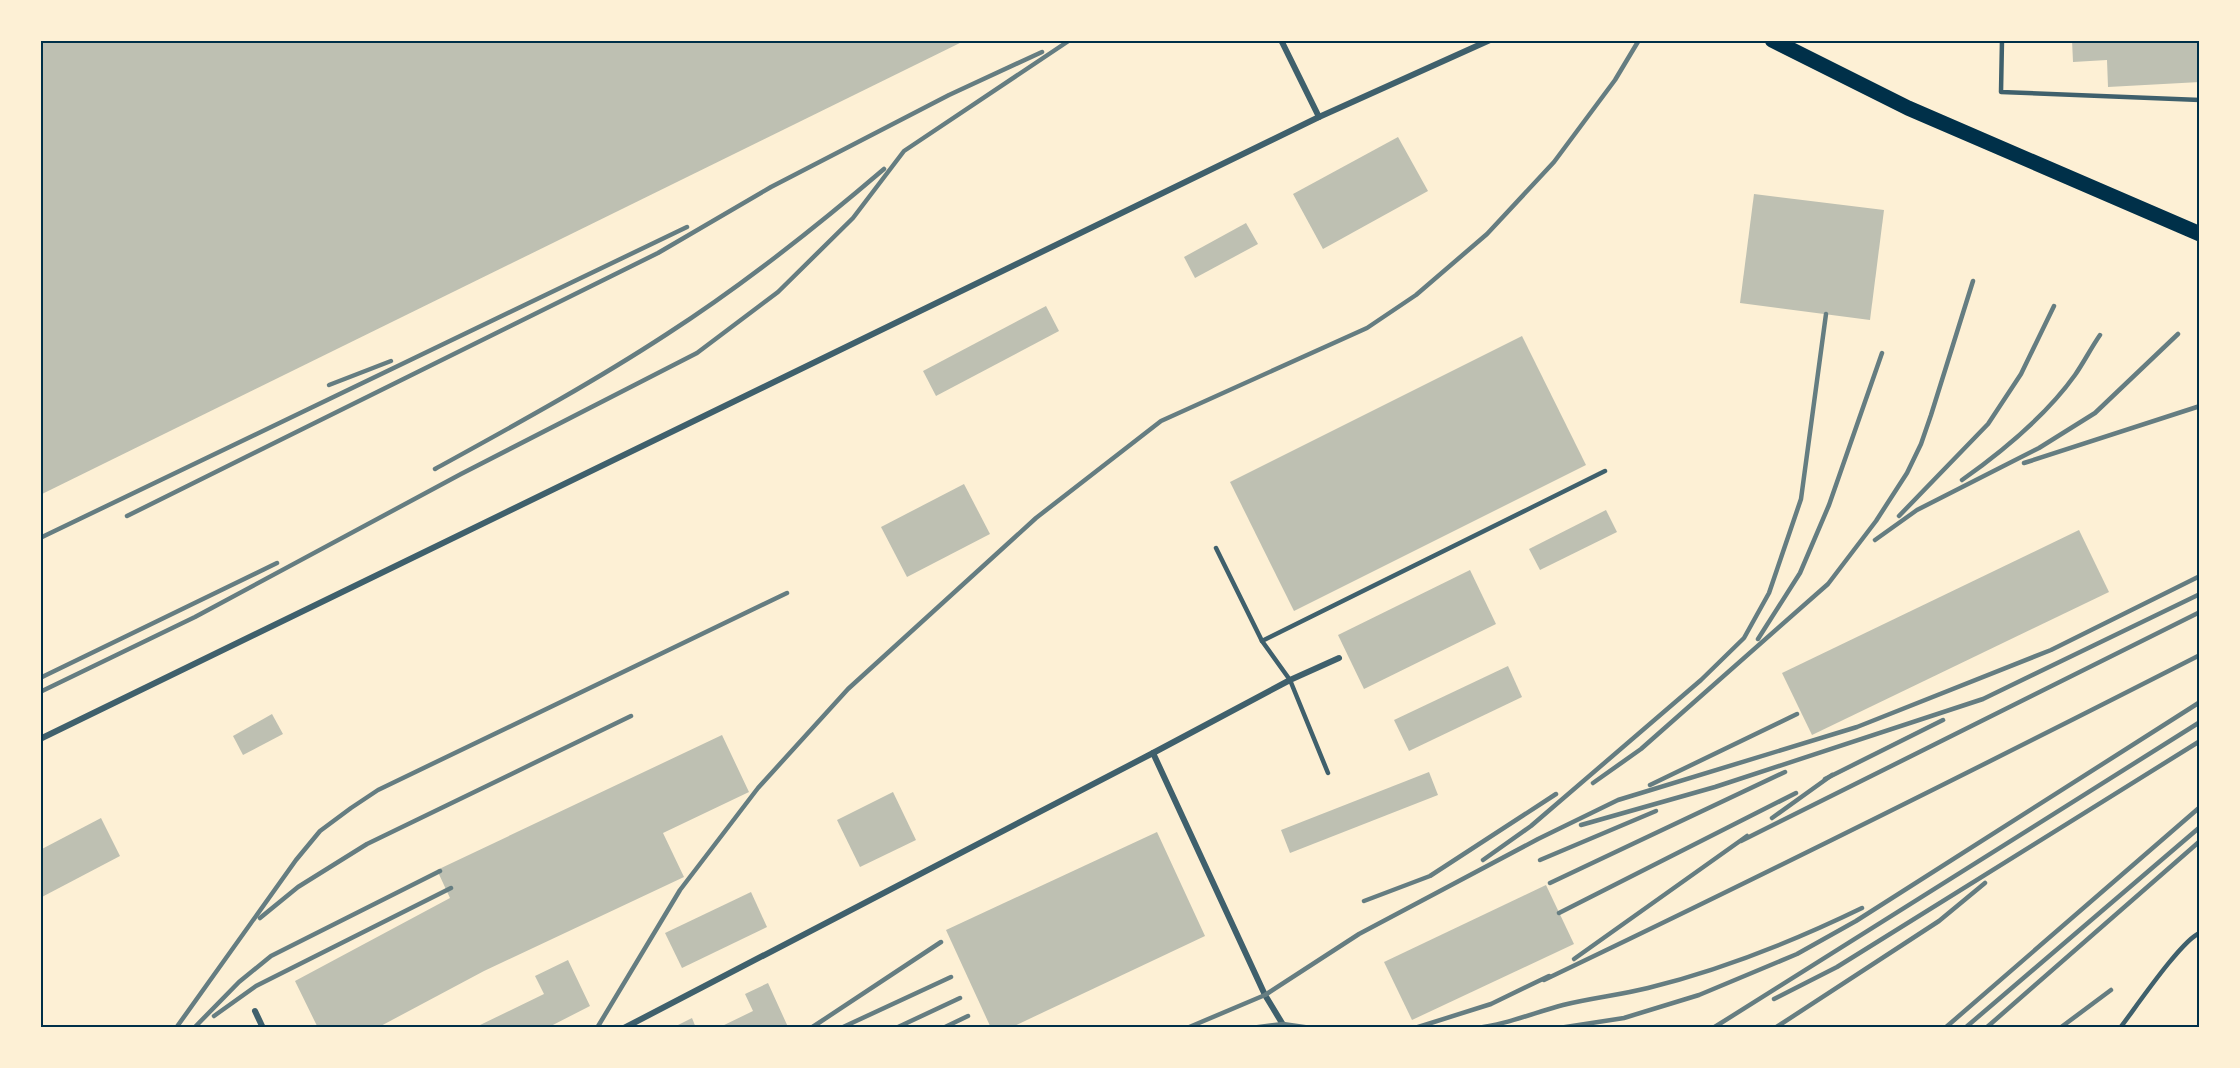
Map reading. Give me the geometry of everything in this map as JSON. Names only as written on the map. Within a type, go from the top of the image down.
[{"type":"main road","points":[[1772,40],[1908,108],[2199,234]]},
{"type":"street","points":[[1281,40],[1319,117]]},
{"type":"street","points":[[40,739],[1319,117],[1490,40]]},
{"type":"street","points":[[624,1028],[1290,680],[1339,658]]},
{"type":"street","points":[[1153,753],[1265,995],[1285,1028]]},
{"type":"street","points":[[255,1011],[263,1028]]},
{"type":"lane","points":[[2002,40],[2001,92],[2199,100]]},
{"type":"lane","points":[[1262,641],[1605,471]]},
{"type":"lane","points":[[1216,548],[1262,641],[1290,680],[1328,773]]},
{"type":"lane","points":[[2120,1028],[2179,952],[2199,933]]},
{"type":"building","points":[[40,40],[966,40],[40,495]]},
{"type":"building","points":[[2072,40],[2200,40],[2200,82],[2108,87],[2107,60],[2073,62]]},
{"type":"building","points":[[1398,137],[1428,191],[1323,249],[1293,194]]},
{"type":"building","points":[[1754,194],[1884,210],[1870,320],[1740,303]]},
{"type":"building","points":[[1246,223],[1258,244],[1195,278],[1184,257]]},
{"type":"building","points":[[1046,306],[1059,331],[936,396],[923,371]]},
{"type":"building","points":[[1522,336],[1586,465],[1294,611],[1230,482]]},
{"type":"building","points":[[964,484],[990,534],[907,577],[881,527]]},
{"type":"building","points":[[1606,510],[1617,532],[1540,570],[1529,549]]},
{"type":"building","points":[[2079,530],[2109,592],[1812,735],[1782,673]]},
{"type":"building","points":[[1470,570],[1496,624],[1364,689],[1338,635]]},
{"type":"building","points":[[1508,666],[1522,697],[1409,751],[1394,720]]},
{"type":"building","points":[[272,714],[283,734],[243,755],[233,736]]},
{"type":"building","points":[[722,735],[749,792],[663,833],[684,877],[484,971],[377,1028],[318,1028],[295,981],[450,898],[437,870]]},
{"type":"building","points":[[1429,772],[1438,795],[1290,853],[1281,830]]},
{"type":"building","points":[[893,792],[916,840],[860,867],[837,820]]},
{"type":"building","points":[[101,818],[120,856],[40,898],[40,850]]},
{"type":"building","points":[[1157,832],[1205,936],[1010,1028],[991,1028],[946,930]]},
{"type":"building","points":[[1546,885],[1574,944],[1412,1020],[1384,962]]},
{"type":"building","points":[[751,892],[767,927],[682,968],[665,933]]},
{"type":"building","points":[[568,960],[590,1006],[547,1028],[479,1028],[478,1026],[544,994],[535,976]]},
{"type":"building","points":[[768,983],[788,1027],[718,1028],[753,1011],[745,994]]},
{"type":"building","points":[[692,1018],[696,1028],[672,1028]]},
{"type":"railway","points":[[40,692],[195,617],[461,474],[697,353],[778,292],[853,218],[904,151],[1070,40]]},
{"type":"railway","points":[[597,1028],[680,890],[758,788],[848,689],[1036,518],[1161,421],[1367,328],[1416,295],[1487,234],[1554,162],[1615,80],[1639,40]]},
{"type":"railway","points":[[127,516],[658,253],[771,187],[949,95],[1042,52]]},
{"type":"railway","points":[[435,469],[581,387],[695,315],[778,255],[884,169]]},
{"type":"railway","points":[[40,538],[687,227]]},
{"type":"railway","points":[[1593,783],[1641,749],[1828,584],[1876,521],[1907,473],[1921,444],[1973,281]]},
{"type":"railway","points":[[1899,516],[1988,424],[2021,374],[2054,306]]},
{"type":"railway","points":[[1483,860],[1531,826],[1701,680],[1744,638],[1769,593],[1801,499],[1826,314]]},
{"type":"railway","points":[[1875,540],[1917,510],[2039,448],[2095,413],[2178,334]]},
{"type":"railway","points":[[1962,480],[2008,445],[2037,419],[2075,375],[2100,335]]},
{"type":"railway","points":[[1758,639],[1800,573],[1829,505],[1882,353]]},
{"type":"railway","points":[[329,385],[391,361]]},
{"type":"railway","points":[[2024,463],[2200,406]]},
{"type":"railway","points":[[40,678],[277,563]]},
{"type":"railway","points":[[1187,1028],[1265,995],[1359,934],[1538,839],[1618,800],[1857,727],[2051,650],[2200,576]]},
{"type":"railway","points":[[176,1028],[296,860],[320,831],[351,808],[378,790],[787,593]]},
{"type":"railway","points":[[1581,825],[1715,787],[1983,699],[2200,594]]},
{"type":"railway","points":[[1741,841],[2200,612]]},
{"type":"railway","points":[[1544,980],[1873,820],[2200,655]]},
{"type":"railway","points":[[1559,1028],[1624,1018],[1699,995],[1797,954],[1856,921],[2200,702]]},
{"type":"railway","points":[[1650,785],[1797,714]]},
{"type":"railway","points":[[260,918],[298,887],[367,844],[631,716]]},
{"type":"railway","points":[[1825,779],[1943,720]]},
{"type":"railway","points":[[1713,1028],[2200,722]]},
{"type":"railway","points":[[1774,999],[1837,967],[2200,741]]},
{"type":"railway","points":[[1550,883],[1785,772]]},
{"type":"railway","points":[[1772,818],[1832,775]]},
{"type":"railway","points":[[1559,913],[1796,793]]},
{"type":"railway","points":[[1364,901],[1430,876],[1556,794]]},
{"type":"railway","points":[[1945,1028],[2200,807]]},
{"type":"railway","points":[[1540,860],[1656,811]]},
{"type":"railway","points":[[1965,1028],[2200,827]]},
{"type":"railway","points":[[1574,959],[1747,836]]},
{"type":"railway","points":[[1986,1028],[2200,841]]},
{"type":"railway","points":[[194,1028],[239,982],[271,956],[440,871]]},
{"type":"railway","points":[[1775,1028],[1939,921],[1985,883]]},
{"type":"railway","points":[[214,1016],[256,986],[451,888]]},
{"type":"railway","points":[[1475,1028],[1508,1022],[1552,1008],[1627,993],[1703,973],[1784,943],[1862,908]]},
{"type":"railway","points":[[811,1028],[941,942]]},
{"type":"railway","points":[[1415,1028],[1491,1004],[1549,976]]},
{"type":"railway","points":[[841,1028],[951,977]]},
{"type":"railway","points":[[2060,1028],[2111,990]]},
{"type":"railway","points":[[896,1028],[960,998]]},
{"type":"railway","points":[[943,1028],[968,1016]]},
{"type":"railway","points":[[1251,1028],[1283,1024],[1311,1028]]}]
